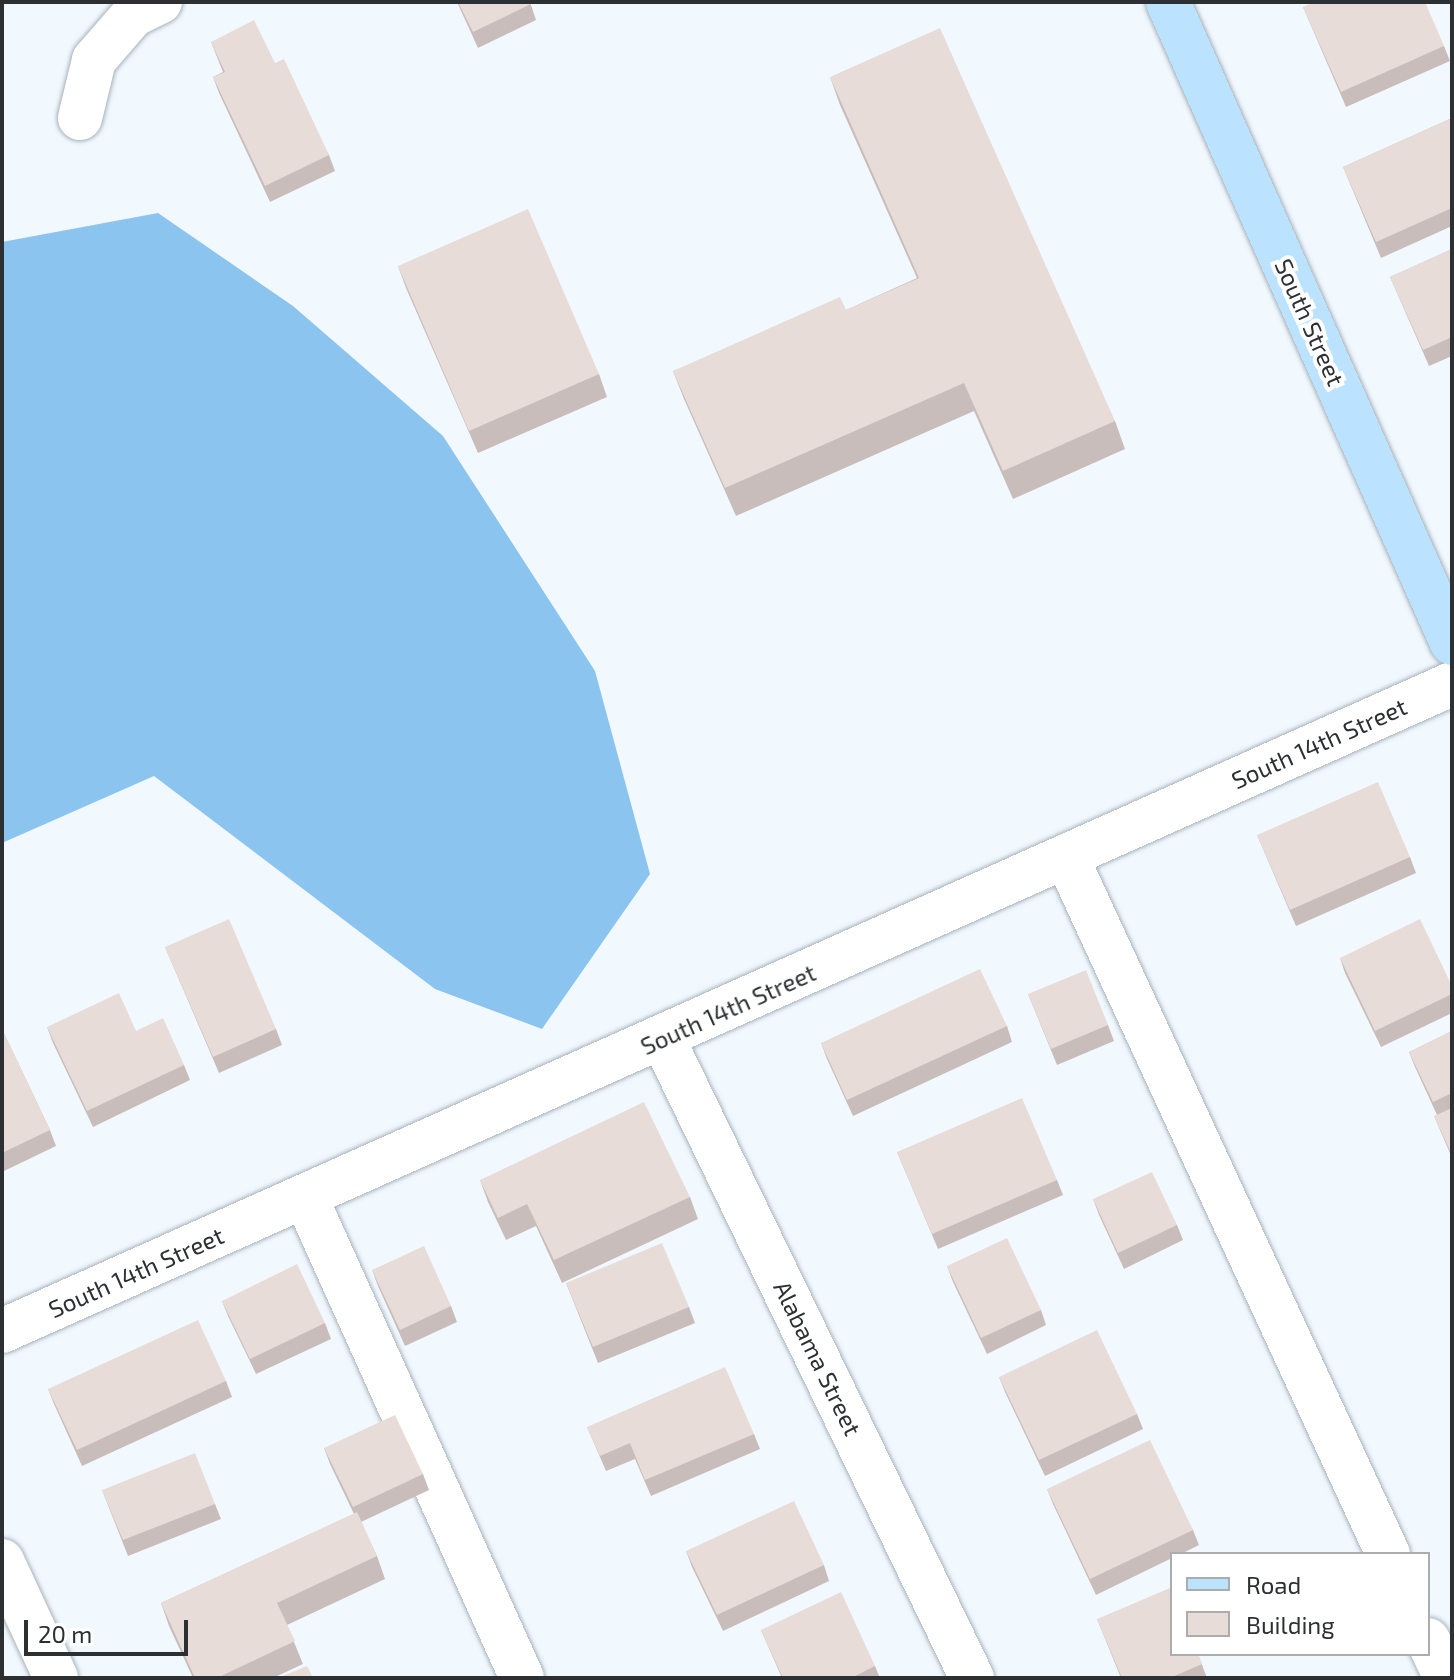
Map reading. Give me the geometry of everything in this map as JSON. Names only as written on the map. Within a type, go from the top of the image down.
[{"type":"main road","name":"South Street","points":[[1168,2],[1452,643]]},
{"type":"street","points":[[80,118],[94,60],[133,15],[160,2]]},
{"type":"street","name":"South 14th Street","points":[[2,1331],[663,1039],[1452,684]]},
{"type":"street","points":[[1066,856],[1387,1552]]},
{"type":"street","name":"Alabama Street","points":[[663,1039],[972,1678]]},
{"type":"street","points":[[306,1198],[522,1678]]},
{"type":"street","points":[[2,1561],[56,1678]]},
{"type":"street","points":[[1430,1644],[1446,1678]]},
{"type":"shaded area","points":[[158,213],[293,306],[443,436],[595,671],[650,874],[542,1029],[435,989],[154,776],[2,843],[2,242]]},
{"type":"building","points":[[458,2],[530,2],[531,4],[473,32]]},
{"type":"building","points":[[1314,2],[1425,2],[1444,46],[1341,92],[1303,7]]},
{"type":"building","points":[[254,20],[275,63],[284,59],[329,155],[265,186],[213,77],[225,72],[211,42]]},
{"type":"building","points":[[940,28],[1115,421],[1003,471],[964,383],[725,488],[673,371],[840,297],[846,310],[919,278],[830,77]]},
{"type":"building","points":[[1452,118],[1452,208],[1376,242],[1343,167]]},
{"type":"building","points":[[528,209],[599,374],[469,431],[398,266]]},
{"type":"building","points":[[1452,249],[1452,337],[1423,350],[1390,277]]},
{"type":"building","points":[[1378,782],[1410,857],[1290,910],[1257,835]]},
{"type":"building","points":[[229,919],[276,1029],[213,1057],[165,947]]},
{"type":"building","points":[[1420,919],[1452,986],[1452,994],[1375,1031],[1340,958]]},
{"type":"building","points":[[980,969],[1007,1026],[847,1100],[821,1043]]},
{"type":"building","points":[[1086,970],[1108,1025],[1051,1049],[1028,994]]},
{"type":"building","points":[[119,993],[136,1031],[163,1018],[184,1065],[87,1111],[47,1027]]},
{"type":"building","points":[[2,1029],[50,1130],[2,1153]]},
{"type":"building","points":[[1452,1031],[1452,1093],[1433,1102],[1409,1052]]},
{"type":"building","points":[[1022,1098],[1057,1180],[932,1234],[897,1152]]},
{"type":"building","points":[[644,1102],[690,1197],[554,1260],[527,1204],[498,1218],[480,1180]]},
{"type":"building","points":[[1452,1108],[1452,1155],[1434,1116]]},
{"type":"building","points":[[1152,1172],[1177,1225],[1118,1253],[1093,1199]]},
{"type":"building","points":[[1007,1238],[1041,1310],[981,1338],[947,1266]]},
{"type":"building","points":[[662,1243],[689,1307],[593,1347],[566,1283]]},
{"type":"building","points":[[424,1246],[451,1306],[400,1330],[372,1270]]},
{"type":"building","points":[[297,1264],[325,1323],[250,1359],[222,1301]]},
{"type":"building","points":[[198,1320],[226,1381],[77,1450],[48,1389]]},
{"type":"building","points":[[1097,1330],[1137,1414],[1039,1460],[999,1377]]},
{"type":"building","points":[[725,1367],[754,1434],[645,1480],[630,1443],[600,1456],[587,1427]]},
{"type":"building","points":[[395,1415],[423,1474],[353,1507],[324,1448]]},
{"type":"building","points":[[1150,1440],[1193,1530],[1090,1579],[1047,1489]]},
{"type":"building","points":[[195,1453],[215,1504],[123,1540],[102,1490]]},
{"type":"building","points":[[794,1501],[824,1565],[717,1615],[686,1551]]},
{"type":"building","points":[[357,1512],[377,1556],[277,1603],[295,1641],[217,1678],[195,1678],[161,1603]]},
{"type":"building","points":[[1170,1588],[1170,1656],[1199,1656],[1202,1664],[1170,1678],[1122,1678],[1097,1619]]},
{"type":"building","points":[[841,1592],[875,1666],[851,1678],[783,1678],[761,1630]]},
{"type":"building","points":[[307,1666],[313,1678],[278,1678]]}]
